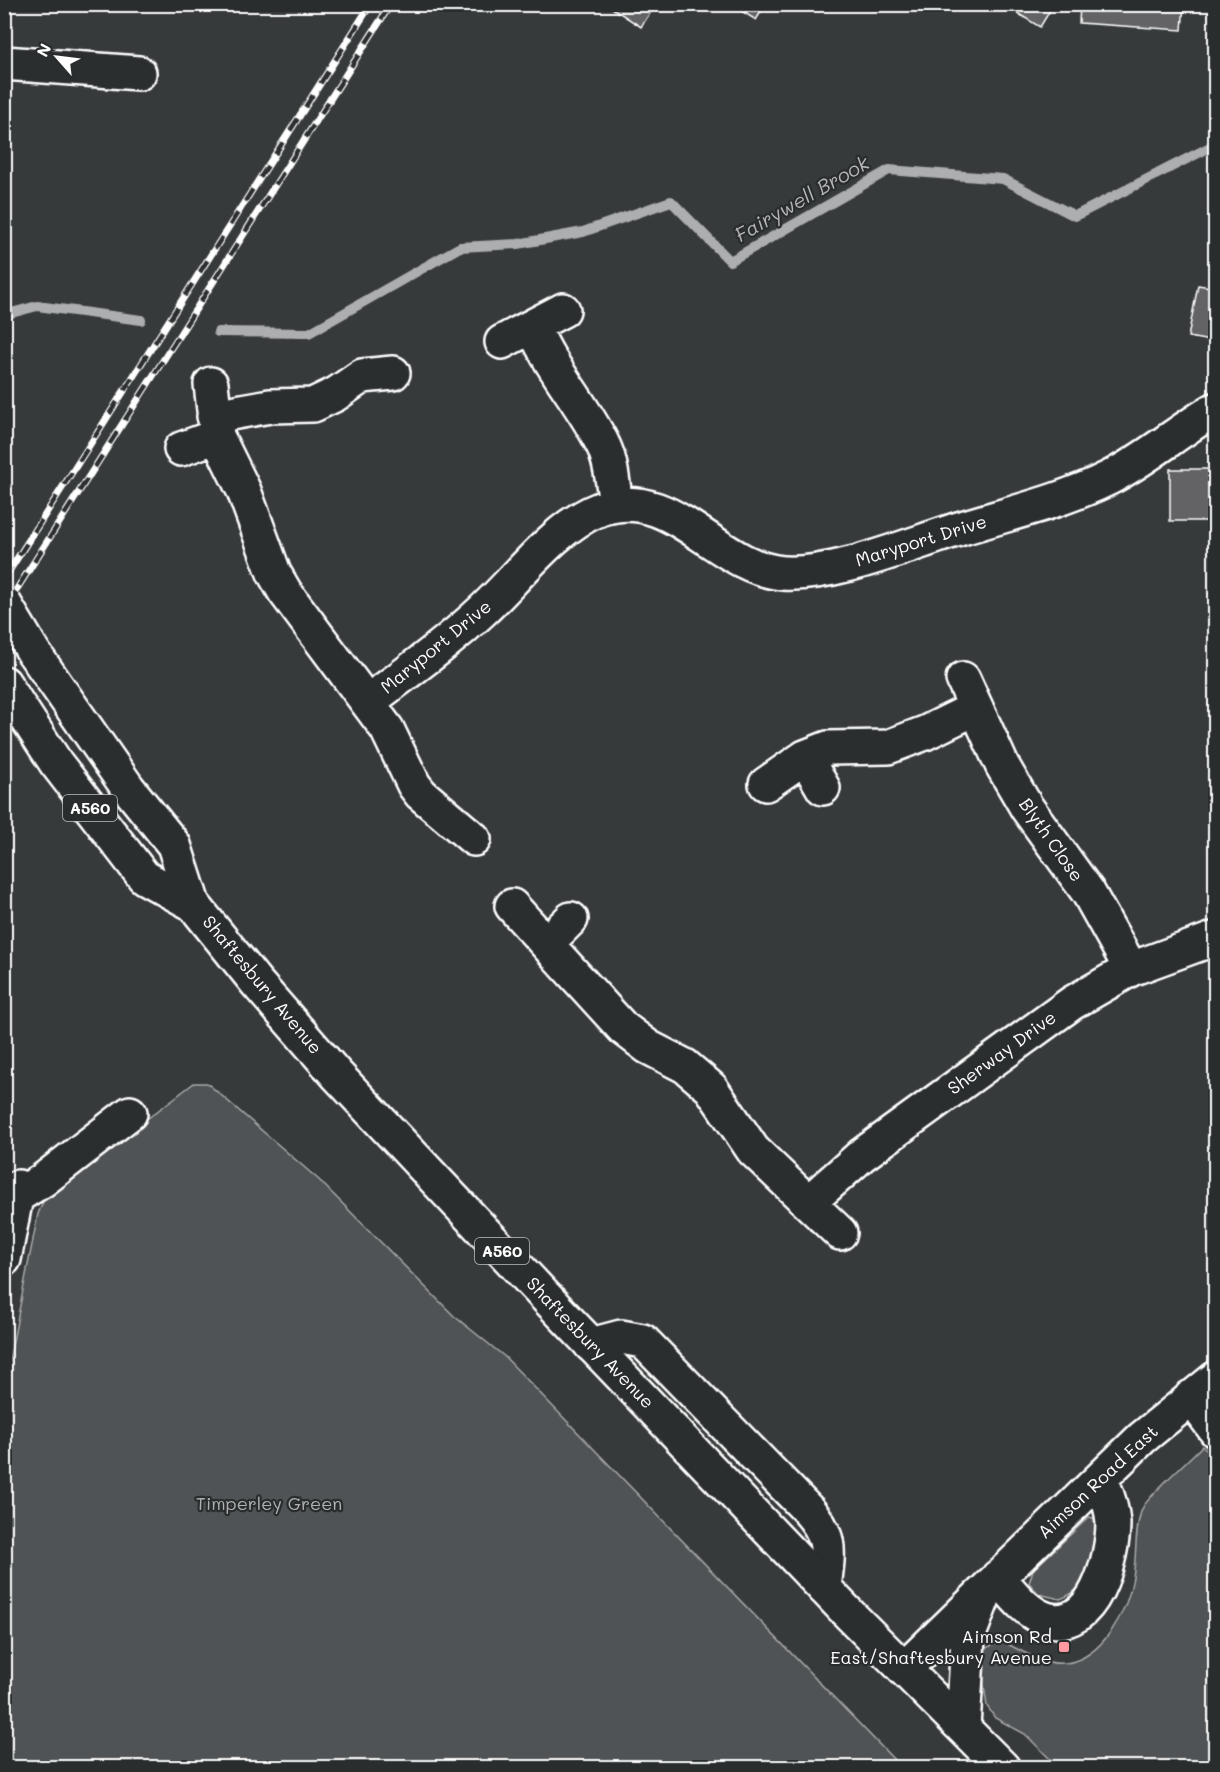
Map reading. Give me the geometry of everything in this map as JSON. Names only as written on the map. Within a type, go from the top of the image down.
[{"type":"main road","points":[[4,63],[139,74]]},
{"type":"main road","points":[[502,342],[563,310]]},
{"type":"main road","points":[[533,326],[547,355],[604,448],[611,468],[616,505]]},
{"type":"main road","points":[[181,449],[215,426],[270,406],[312,405],[336,394],[362,376],[393,373]]},
{"type":"main road","name":"Maryport Drive","points":[[211,384],[215,426],[244,491],[274,573],[285,592],[387,729],[400,760],[421,794],[474,839]]},
{"type":"main road","name":"Maryport Drive","points":[[368,702],[460,631],[569,527],[600,509],[616,505],[641,506],[667,514],[750,564],[782,573],[830,569],[1084,490],[1128,468],[1215,409]]},
{"type":"main road","name":"Shaftesbury Avenue","points":[[4,603],[34,653],[128,788],[174,845],[193,904]]},
{"type":"main road","name":"Shaftesbury Avenue","points":[[7,687],[56,763],[144,877],[193,904],[337,1075],[824,1588],[1004,1767]]},
{"type":"main road","name":"Blyth Close","points":[[766,784],[805,757],[828,748],[888,747],[902,743],[970,693],[1027,808],[1088,892],[1131,969]]},
{"type":"main road","points":[[805,757],[823,788]]},
{"type":"main road","points":[[512,906],[566,967],[636,1039],[685,1066],[711,1088],[753,1150],[840,1233]]},
{"type":"main road","points":[[547,943],[571,919]]},
{"type":"main road","name":"Sherway Drive","points":[[809,1202],[862,1155],[1082,997],[1131,969],[1215,938]]},
{"type":"main road","points":[[4,1259],[13,1209],[43,1180],[130,1113]]},
{"type":"main road","points":[[1203,1388],[1215,1431]]},
{"type":"main road","name":"Aimson Road East","points":[[904,1670],[1142,1438],[1203,1388]]},
{"type":"main road","points":[[992,1584],[1046,1619],[1058,1621],[1082,1610],[1104,1578],[1111,1546],[1113,1521],[1109,1500],[1101,1479]]},
{"type":"main road","name":"Aimson Road East","points":[[963,1727],[968,1637],[992,1584]]},
{"type":"green space","name":"Timperley Green","points":[[194,1083],[207,1083],[319,1180],[454,1316],[505,1357],[901,1767],[5,1768],[5,1382],[38,1214],[45,1197]]},
{"type":"green space","points":[[1202,1446],[1215,1455],[1215,1767],[1058,1767],[1025,1734],[995,1718],[987,1706],[983,1678],[984,1649],[1001,1641],[1049,1662],[1066,1663],[1091,1652],[1102,1642],[1126,1604],[1134,1569],[1142,1509],[1161,1486]]},
{"type":"green space","points":[[1089,1517],[1097,1519],[1097,1532],[1095,1556],[1088,1576],[1072,1593],[1060,1599],[1039,1594],[1029,1583],[1033,1570]]},
{"type":"building","points":[[606,4],[656,4],[641,27]]},
{"type":"building","points":[[730,4],[766,4],[756,20]]},
{"type":"building","points":[[1002,4],[1054,4],[1040,27]]},
{"type":"building","points":[[1080,4],[1184,4],[1182,30],[1079,23]]},
{"type":"building","points":[[1198,285],[1216,288],[1216,342],[1188,337]]},
{"type":"building","points":[[1170,469],[1216,469],[1216,521],[1170,521]]},
{"type":"waterway","name":"Fairywell Brook","points":[[218,332],[309,333],[460,247],[518,244],[583,232],[671,201],[730,261],[889,170],[1003,179],[1075,216],[1216,144]]},
{"type":"waterway","name":"Fairywell Brook","points":[[4,315],[37,306],[141,320]]},
{"type":"railway","points":[[4,579],[371,4]]},
{"type":"railway","points":[[4,609],[391,4]]},
{"type":"place","name":"Aimson Rd East/Shaftesbury Avenue","points":[[1064,1647]]}]
